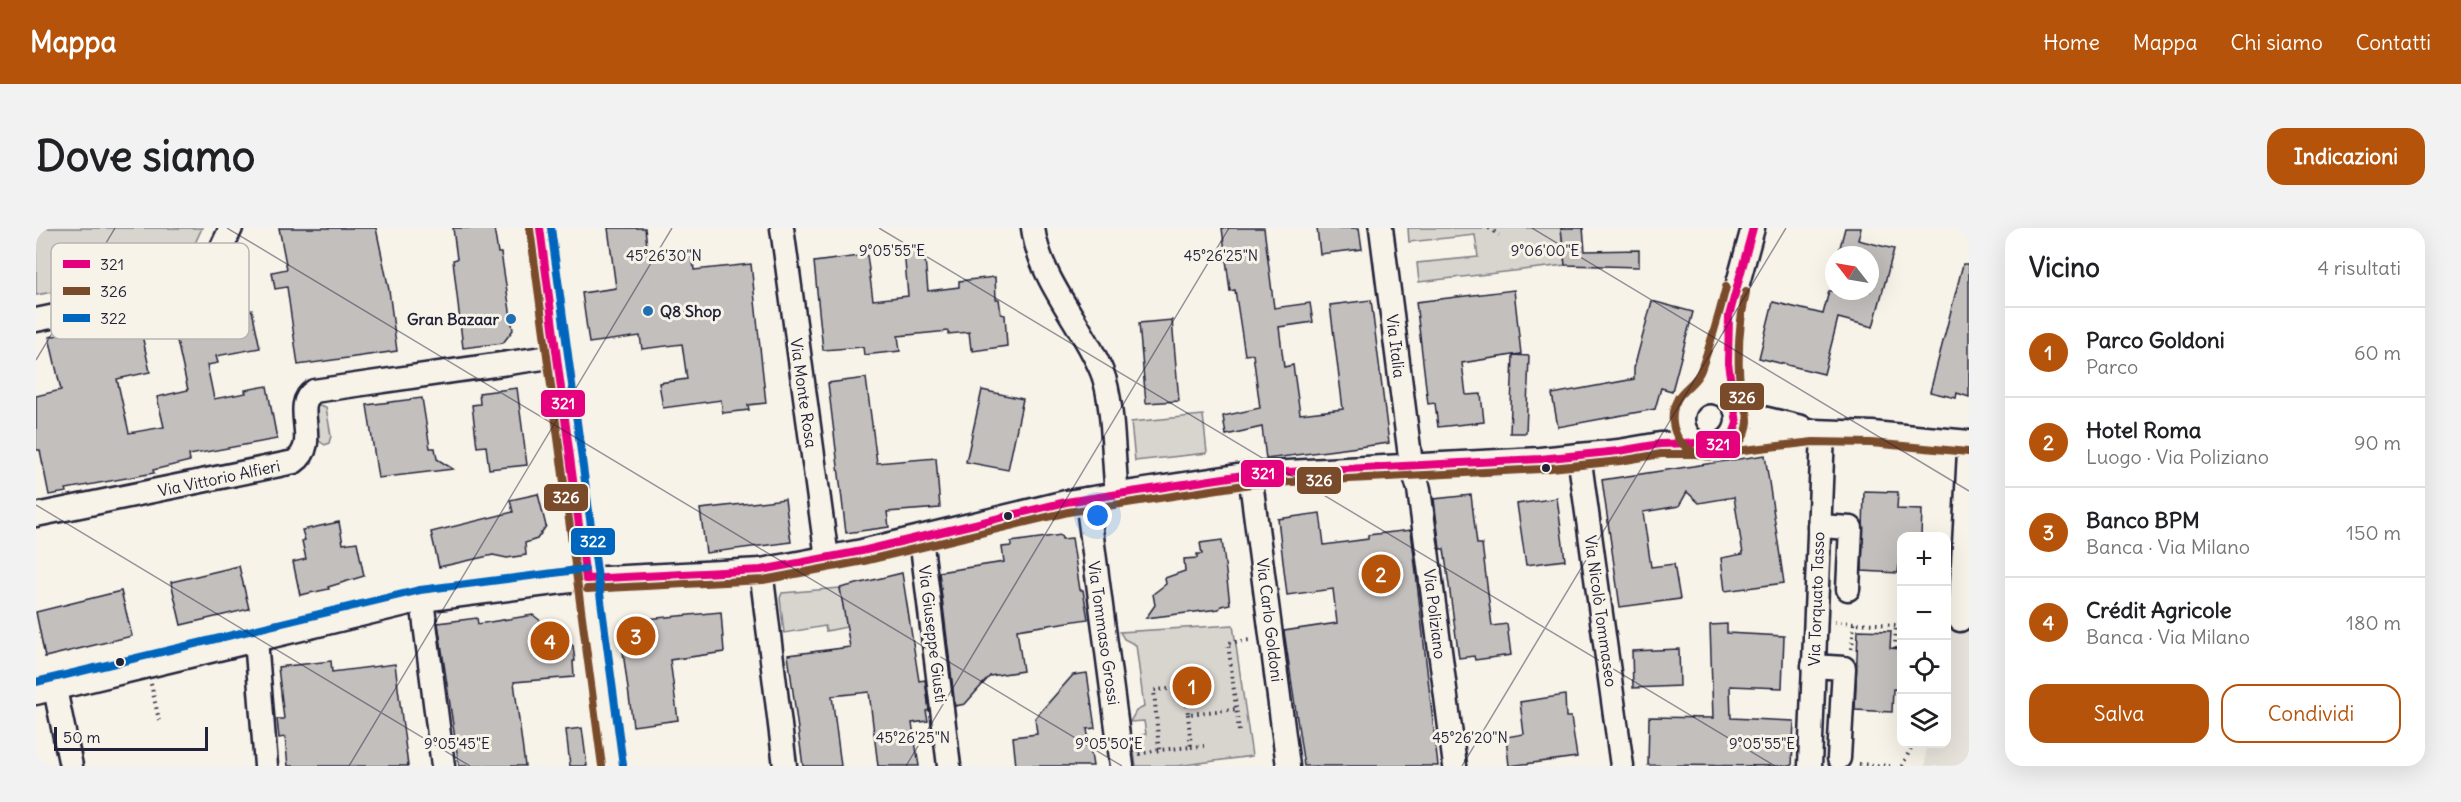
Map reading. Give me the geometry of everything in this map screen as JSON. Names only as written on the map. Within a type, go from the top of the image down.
[{"type":"street","points":[[224,243],[231,228]]},
{"type":"street","points":[[540,228],[612,766]]},
{"type":"street","name":"Via Monte Rosa","points":[[782,228],[827,558]]},
{"type":"street","points":[[1033,228],[1041,260],[1102,372],[1108,397],[1117,494]]},
{"type":"street","name":"Via Italia","points":[[1381,228],[1412,464]]},
{"type":"street","points":[[1660,444],[1675,431],[1690,399],[1707,383],[1729,316],[1753,228]]},
{"type":"street","points":[[71,766],[45,691],[422,600],[586,579],[761,570],[921,538],[1066,502],[1250,474],[1579,455],[1660,444],[1697,443],[1716,446],[1733,434],[1737,423],[1728,363],[1729,316]]},
{"type":"street","points":[[36,320],[51,317]]},
{"type":"street","name":"Via Vittorio Alfieri","points":[[36,515],[294,462],[302,456],[306,449],[304,405],[308,395],[314,391],[557,356]]},
{"type":"street","points":[[1699,393],[1717,392],[1734,407],[1818,431]]},
{"type":"street","points":[[1682,418],[1689,437],[1697,443]]},
{"type":"street","points":[[1724,442],[1818,431],[1969,442]]},
{"type":"street","name":"Via Torquato Tasso","points":[[1809,766],[1819,526],[1818,431]]},
{"type":"street","points":[[1960,620],[1969,451]]},
{"type":"street","name":"Via Nicolò Tommaseo","points":[[1579,455],[1622,766]]},
{"type":"street","name":"Via Poliziano","points":[[1412,464],[1419,489],[1455,766]]},
{"type":"street","name":"Via Carlo Goldoni","points":[[1250,474],[1288,766]]},
{"type":"street","name":"Via Tommaso Grossi","points":[[1087,499],[1122,766]]},
{"type":"street","points":[[1819,526],[1851,528],[1848,589]]},
{"type":"street","name":"Via Giuseppe Giusti","points":[[921,538],[950,766]]},
{"type":"street","points":[[761,570],[785,766]]},
{"type":"street","points":[[422,600],[443,766]]},
{"type":"street","points":[[256,639],[266,766]]},
{"type":"street","points":[[1814,666],[1844,668],[1839,758]]},
{"type":"path","points":[[1489,228],[1499,235]]},
{"type":"path","points":[[1815,621],[1896,625],[1897,646]]},
{"type":"path","points":[[1239,731],[1228,643],[1272,636]]},
{"type":"path","points":[[147,666],[159,720]]},
{"type":"path","points":[[1200,686],[1154,690],[1159,750],[1204,746]]},
{"type":"path","points":[[1185,688],[1191,747]]},
{"type":"path","points":[[1188,714],[1237,709]]},
{"type":"path","points":[[1902,766],[1911,748]]},
{"type":"shaded area","points":[[36,228],[202,228],[195,243],[51,243],[51,292],[36,295]]},
{"type":"shaded area","points":[[1408,228],[1561,228],[1565,265],[1419,282],[1417,263],[1478,257],[1475,235],[1409,242]]},
{"type":"shaded area","points":[[319,405],[326,407],[331,436],[329,443],[325,445],[319,441],[314,414],[315,407]]},
{"type":"shaded area","points":[[1203,415],[1207,453],[1135,461],[1131,422]]},
{"type":"shaded area","points":[[840,588],[847,627],[826,631],[825,626],[784,633],[780,598],[782,593]]},
{"type":"shaded area","points":[[1951,619],[1969,621],[1969,766],[1925,766],[1926,748],[1951,748]]},
{"type":"shaded area","points":[[1233,625],[1252,756],[1177,766],[1136,766],[1132,737],[1146,734],[1144,721],[1130,722],[1136,711],[1144,707],[1136,645],[1124,639],[1120,632]]},
{"type":"building","points":[[279,228],[376,228],[389,290],[397,351],[298,365],[287,287],[275,289],[272,272],[287,269]]},
{"type":"building","points":[[453,228],[494,228],[498,253],[501,253],[513,330],[503,343],[463,348],[453,260],[457,259]]},
{"type":"building","points":[[608,228],[645,228],[648,255],[692,249],[694,270],[751,264],[766,403],[748,405],[749,410],[723,413],[721,400],[663,408],[659,383],[687,379],[682,344],[642,349],[640,336],[589,343],[582,293],[616,288]]},
{"type":"building","points":[[1222,228],[1264,228],[1274,308],[1310,303],[1313,322],[1279,327],[1284,367],[1293,365],[1300,414],[1343,409],[1330,305],[1371,300],[1389,443],[1266,459],[1262,427],[1226,435],[1223,416],[1260,408],[1253,354],[1245,355],[1235,290],[1230,291]]},
{"type":"building","points":[[1317,228],[1359,228],[1362,249],[1320,254]]},
{"type":"building","points":[[1561,228],[1583,228],[1585,251],[1639,250],[1639,267],[1565,265]]},
{"type":"building","points":[[1845,228],[1861,228],[1858,240],[1894,249],[1873,327],[1838,318],[1824,374],[1759,358],[1773,302],[1823,314],[1827,300],[1879,300],[1879,246],[1840,246]]},
{"type":"building","points":[[924,248],[928,291],[959,287],[959,281],[995,277],[996,299],[999,299],[1001,314],[1005,315],[1007,346],[973,351],[969,332],[948,334],[948,331],[898,336],[900,351],[864,355],[863,347],[823,350],[814,262],[867,255],[873,300],[908,296],[904,250]]},
{"type":"building","points":[[1963,264],[1969,264],[1969,397],[1957,393],[1956,398],[1930,392]]},
{"type":"building","points":[[1514,290],[1521,354],[1462,363],[1466,395],[1481,394],[1484,422],[1438,427],[1435,403],[1428,404],[1416,302]]},
{"type":"building","points":[[1652,301],[1693,312],[1672,391],[1661,388],[1655,409],[1558,427],[1552,394],[1634,379],[1634,368]]},
{"type":"building","points":[[249,310],[252,310],[260,348],[216,356],[218,363],[207,365],[214,399],[267,386],[277,439],[189,455],[190,461],[153,470],[154,473],[66,489],[67,492],[49,495],[40,450],[36,450],[36,396],[61,390],[49,337],[51,339],[143,339],[150,372],[117,379],[129,433],[164,427],[157,397],[188,390],[177,339],[249,339]]},
{"type":"building","points":[[1172,320],[1179,401],[1146,403],[1139,323]]},
{"type":"building","points":[[1513,355],[1529,356],[1526,433],[1510,433]]},
{"type":"building","points":[[866,378],[877,463],[936,458],[940,508],[887,512],[889,527],[846,533],[828,383]]},
{"type":"building","points":[[517,388],[527,465],[489,469],[486,446],[477,447],[472,405],[480,404],[479,393]]},
{"type":"building","points":[[982,390],[1023,399],[1008,470],[966,462]]},
{"type":"building","points":[[422,398],[430,448],[435,448],[437,459],[453,469],[378,478],[367,405]]},
{"type":"building","points":[[1765,455],[1784,583],[1725,591],[1721,558],[1743,554],[1734,497],[1699,503],[1687,492],[1679,506],[1643,512],[1651,567],[1674,564],[1680,599],[1620,607],[1602,480]]},
{"type":"building","points":[[1864,491],[1898,492],[1897,509],[1922,510],[1921,532],[1897,532],[1897,573],[1862,571]]},
{"type":"building","points":[[538,494],[546,526],[537,539],[525,543],[526,555],[507,558],[493,555],[439,567],[431,532],[513,512],[510,500]]},
{"type":"building","points":[[1471,495],[1477,544],[1482,544],[1492,626],[1507,624],[1511,655],[1475,660],[1474,656],[1459,658],[1444,549],[1440,549],[1434,499]]},
{"type":"building","points":[[1557,498],[1565,560],[1526,565],[1517,504]]},
{"type":"building","points":[[785,499],[791,542],[706,553],[700,509]]},
{"type":"building","points":[[1320,513],[1324,545],[1368,539],[1368,535],[1411,530],[1438,766],[1304,766],[1284,631],[1337,623],[1333,589],[1287,595],[1278,519]]},
{"type":"building","points":[[339,522],[343,544],[357,542],[364,576],[328,587],[329,589],[300,595],[293,562],[306,559],[302,530]]},
{"type":"building","points":[[1061,535],[1062,539],[1072,538],[1080,590],[1083,590],[1088,619],[1017,630],[1023,671],[990,676],[965,704],[955,706],[939,572],[1004,562],[1002,547],[1011,546],[1011,542]]},
{"type":"building","points":[[1222,540],[1230,604],[1221,606],[1219,609],[1146,618],[1155,605],[1153,594],[1166,584],[1165,578],[1185,571],[1184,559],[1197,558],[1197,554],[1202,554],[1200,543]]},
{"type":"building","points":[[239,566],[249,609],[181,625],[171,582]]},
{"type":"building","points":[[902,573],[919,681],[925,680],[929,710],[926,711],[928,721],[912,723],[919,766],[878,766],[869,692],[832,696],[841,766],[803,766],[788,655],[850,647],[840,588]]},
{"type":"building","points":[[121,591],[132,636],[45,657],[36,612]]},
{"type":"building","points":[[721,612],[724,652],[670,660],[678,720],[633,726],[621,637],[635,620]]},
{"type":"building","points":[[533,615],[573,646],[574,677],[514,682],[525,766],[459,766],[438,623],[477,618],[478,624]]},
{"type":"building","points":[[1727,624],[1727,633],[1784,636],[1782,688],[1730,686],[1731,718],[1794,721],[1792,766],[1648,765],[1649,717],[1713,718],[1710,625]]},
{"type":"building","points":[[1858,630],[1891,631],[1890,648],[1897,649],[1897,689],[1893,689],[1892,712],[1855,710]]},
{"type":"building","points":[[1679,649],[1680,686],[1633,688],[1632,651]]},
{"type":"building","points":[[331,661],[332,672],[395,664],[408,766],[288,766],[285,737],[279,738],[277,719],[284,719],[278,667]]},
{"type":"building","points":[[1087,673],[1095,728],[1087,729],[1093,766],[1016,766],[1013,737],[1037,734],[1035,718],[1073,675]]},
{"type":"building","points":[[1565,695],[1566,717],[1571,717],[1577,757],[1509,766],[1506,737],[1524,734],[1520,702]]},
{"type":"building","points":[[582,728],[587,766],[570,766],[566,730]]},
{"type":"transit line","name":"321","points":[[540,228],[586,579]]},
{"type":"transit line","name":"322","points":[[551,228],[623,765]]},
{"type":"transit line","name":"321","points":[[586,579],[761,570],[862,551],[1066,502],[1250,474],[1540,459],[1619,451],[1660,444],[1697,443],[1716,446],[1733,434],[1737,423],[1728,363],[1729,316],[1753,228]]},
{"type":"transit line","name":"326","points":[[530,229],[602,766]]},
{"type":"transit line","name":"326","points":[[1726,287],[1701,370],[1697,378],[1678,398],[1673,413],[1674,428],[1681,442],[1687,448],[1702,455],[1724,454],[1736,446],[1746,431],[1748,422],[1740,387],[1739,363],[1740,327],[1746,292]]},
{"type":"transit line","name":"326","points":[[587,589],[763,580],[864,561],[1068,512],[1251,484],[1541,469],[1620,461],[1661,454],[1717,456],[1727,452],[1813,442],[1871,443],[1968,452]]},
{"type":"transit line","name":"322","points":[[36,682],[420,590],[585,569]]},
{"type":"place","name":"Q8 Shop","points":[[648,311]]},
{"type":"place","name":"Gran Bazaar","points":[[511,319]]},
{"type":"place","name":"Hotel Roma","points":[[1381,574]]},
{"type":"place","name":"Banco BPM","points":[[636,636]]},
{"type":"place","name":"Crédit Agricole","points":[[550,641]]},
{"type":"place","name":"Parco Goldoni","points":[[1192,686]]}]
